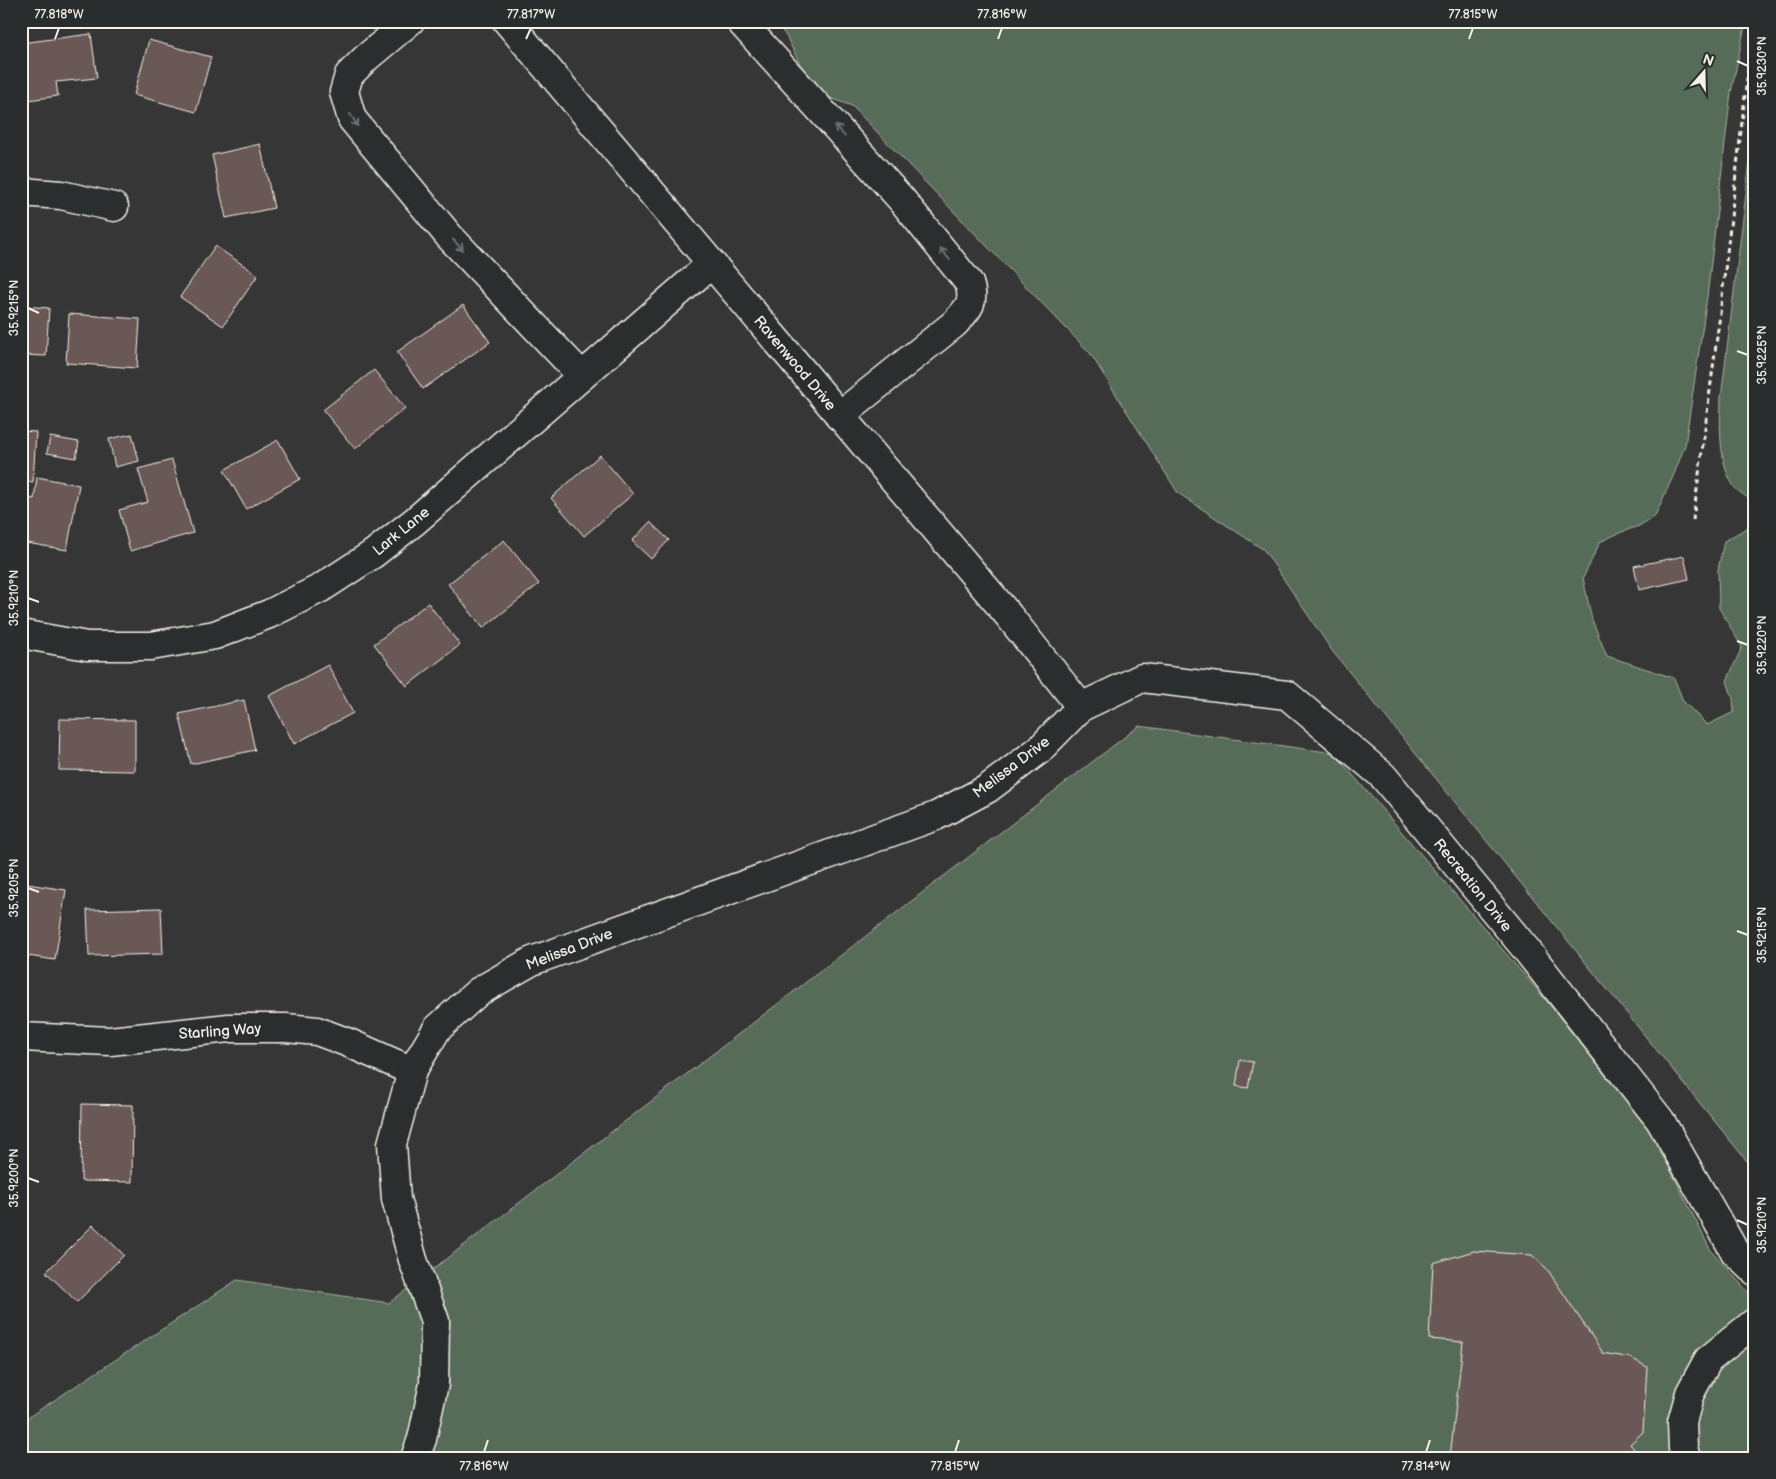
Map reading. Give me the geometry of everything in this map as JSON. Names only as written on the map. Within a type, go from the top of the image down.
[{"type":"street","points":[[410,21],[349,75],[344,92],[352,119],[450,236],[582,376]]},
{"type":"street","name":"Ravenwood Drive","points":[[507,21],[1009,616],[1081,706]]},
{"type":"street","points":[[740,21],[902,200],[969,283],[973,294],[968,308],[954,324],[839,416]]},
{"type":"street","points":[[21,192],[61,195],[114,207]]},
{"type":"street","name":"Lark Lane","points":[[21,634],[87,646],[151,646],[215,635],[268,614],[321,588],[374,554],[415,521],[711,264]]},
{"type":"street","name":"Recreation Drive","points":[[1081,706],[1142,678],[1287,696],[1383,776],[1525,948],[1660,1120],[1734,1252],[1755,1271]]},
{"type":"street","name":"Melissa Drive","points":[[415,1458],[422,1439],[434,1384],[435,1321],[413,1260],[396,1199],[392,1144],[412,1070],[437,1029],[478,992],[532,961],[936,816],[987,789],[1039,750],[1081,706]]},
{"type":"street","name":"Starling Way","points":[[21,1037],[110,1041],[229,1028],[286,1028],[317,1032],[412,1070]]},
{"type":"street","points":[[1686,1458],[1683,1448],[1682,1422],[1690,1393],[1708,1360],[1755,1322]]},
{"type":"path","points":[[1693,520],[1720,314],[1750,52],[1755,25]]},
{"type":"green space","points":[[775,21],[1746,21],[1731,92],[1707,297],[1685,445],[1655,516],[1639,526],[1600,542],[1583,578],[1592,620],[1607,656],[1674,678],[1683,701],[1707,725],[1734,712],[1733,699],[1727,681],[1742,647],[1719,608],[1718,570],[1724,541],[1752,525],[1754,502],[1735,488],[1728,475],[1722,454],[1720,431],[1721,398],[1755,120],[1755,1171],[1333,652],[1264,550],[1178,493],[1090,353],[852,106],[814,92],[786,36]]},
{"type":"green space","points":[[1139,726],[1334,753],[1550,1005],[1654,1137],[1710,1249],[1755,1300],[1755,1458],[21,1458],[21,1422],[237,1280],[389,1303]]},
{"type":"building","points":[[91,34],[97,78],[56,82],[58,96],[28,100],[21,43]]},
{"type":"building","points":[[149,40],[211,57],[196,112],[134,95]]},
{"type":"building","points":[[260,144],[274,208],[226,218],[212,155]]},
{"type":"building","points":[[215,246],[258,275],[223,326],[180,297]]},
{"type":"building","points":[[463,305],[490,342],[423,389],[397,352]]},
{"type":"building","points":[[21,306],[49,308],[46,356],[21,355]]},
{"type":"building","points":[[69,314],[140,319],[137,368],[66,363]]},
{"type":"building","points":[[374,370],[405,408],[355,449],[323,410]]},
{"type":"building","points":[[21,431],[36,432],[33,482],[21,481]]},
{"type":"building","points":[[132,434],[139,461],[115,467],[109,439]]},
{"type":"building","points":[[50,437],[79,442],[76,458],[47,453]]},
{"type":"building","points":[[278,440],[300,479],[246,509],[224,470]]},
{"type":"building","points":[[600,455],[633,494],[584,536],[551,498]]},
{"type":"building","points":[[172,460],[193,533],[130,551],[119,510],[148,502],[138,469]]},
{"type":"building","points":[[37,477],[79,485],[67,550],[21,542],[21,497],[34,499]]},
{"type":"building","points":[[650,522],[669,540],[651,559],[632,541]]},
{"type":"building","points":[[504,540],[539,584],[483,628],[448,584]]},
{"type":"building","points":[[1684,556],[1689,579],[1639,590],[1634,566]]},
{"type":"building","points":[[428,603],[460,645],[407,686],[374,644]]},
{"type":"building","points":[[328,665],[353,713],[294,744],[269,696]]},
{"type":"building","points":[[244,700],[255,750],[191,764],[179,714]]},
{"type":"building","points":[[60,719],[135,720],[135,771],[59,770]]},
{"type":"building","points":[[21,883],[66,890],[55,960],[21,955]]},
{"type":"building","points":[[161,908],[163,954],[89,956],[87,910]]},
{"type":"building","points":[[1240,1060],[1253,1062],[1248,1088],[1236,1086]]},
{"type":"building","points":[[82,1104],[133,1105],[132,1182],[81,1181]]},
{"type":"building","points":[[93,1225],[124,1255],[77,1302],[46,1272]]},
{"type":"building","points":[[1474,1251],[1532,1255],[1547,1269],[1603,1353],[1631,1358],[1647,1367],[1643,1432],[1630,1444],[1638,1454],[1637,1458],[1450,1458],[1463,1342],[1429,1339],[1433,1263]]}]
